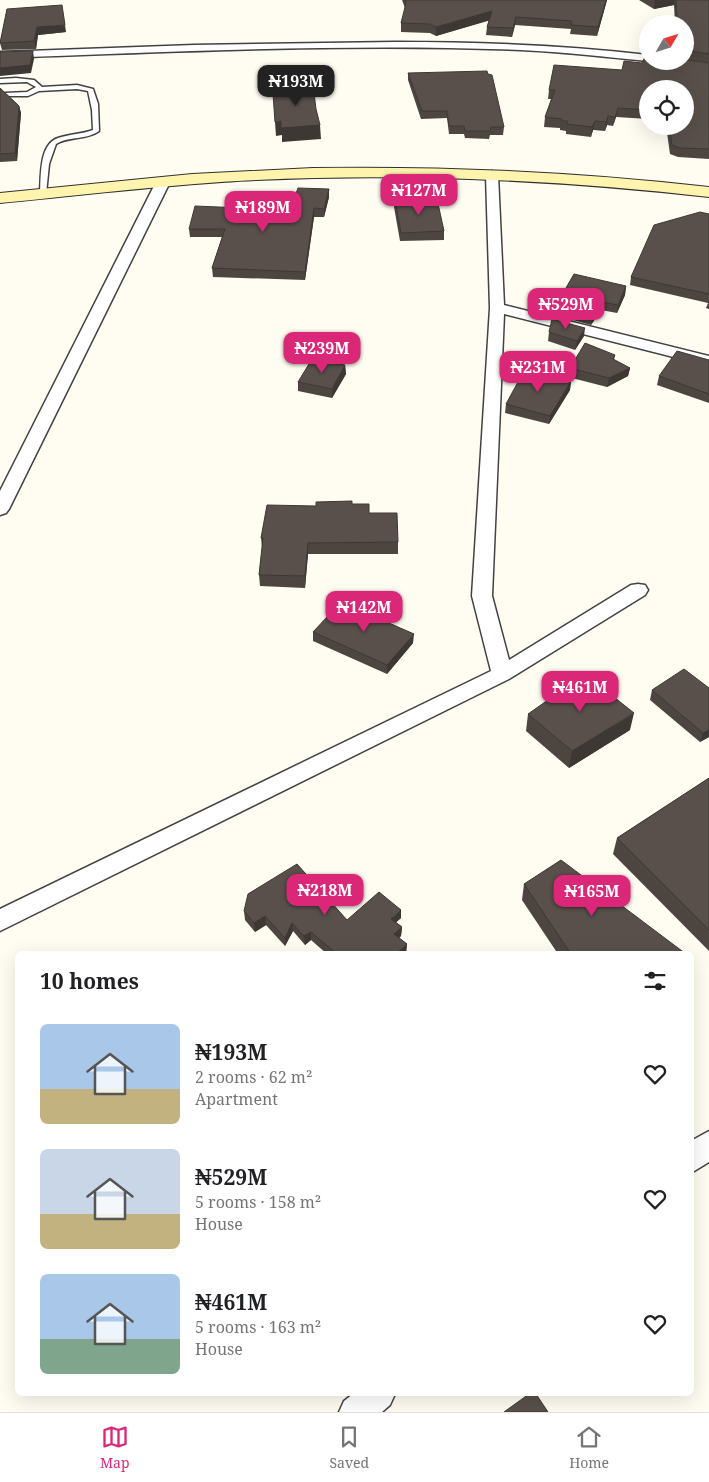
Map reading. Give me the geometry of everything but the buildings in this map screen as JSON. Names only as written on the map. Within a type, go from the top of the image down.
[{"type":"main road","points":[[0,198],[162,182],[307,173],[407,172],[579,179],[709,192]]},
{"type":"street","points":[[0,55],[110,50],[413,44],[527,46],[639,57]]},
{"type":"street","points":[[492,174],[497,308],[482,596],[502,674]]},
{"type":"street","points":[[0,509],[162,182]]},
{"type":"street","points":[[497,308],[709,360]]},
{"type":"street","points":[[0,921],[502,674],[638,590]]},
{"type":"street","points":[[694,1157],[709,1145]]},
{"type":"street","points":[[355,1412],[376,1396]]},
{"type":"lane","points":[[0,81],[32,81],[37,83],[38,89]]},
{"type":"lane","points":[[6,94],[28,94],[38,89],[77,87],[91,90],[94,95],[96,131],[56,140],[51,144],[47,155],[43,194]]}]
